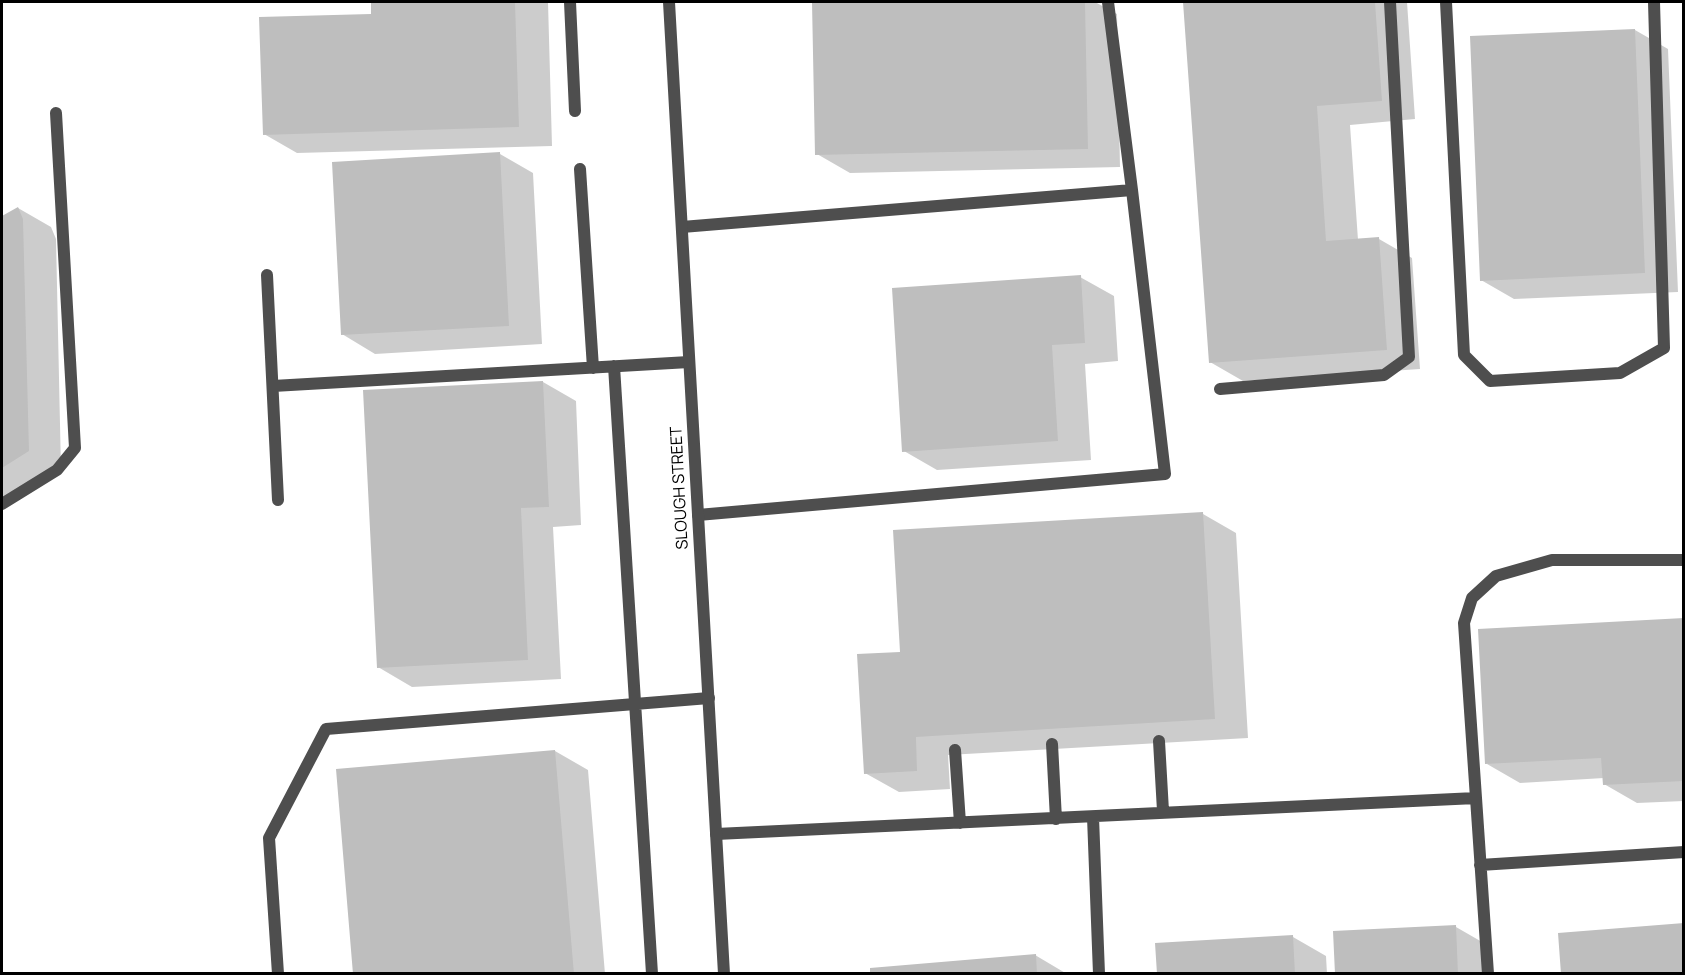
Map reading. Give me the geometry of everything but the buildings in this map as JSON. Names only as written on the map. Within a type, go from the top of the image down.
[{"type":"street","points":[[570,2],[575,111]]},
{"type":"street","name":"SLOUGH STREET","points":[[669,2],[724,974]]},
{"type":"street","points":[[698,515],[1165,474],[1108,2]]},
{"type":"street","points":[[1220,389],[1384,375],[1409,357],[1389,2]]},
{"type":"street","points":[[1446,2],[1464,355],[1490,381],[1620,373],[1664,348],[1654,2]]},
{"type":"street","points":[[2,504],[57,470],[75,448],[56,113]]},
{"type":"street","points":[[580,169],[592,368]]},
{"type":"street","points":[[682,227],[1132,190]]},
{"type":"street","points":[[267,275],[278,500]]},
{"type":"street","points":[[273,386],[689,362]]},
{"type":"street","points":[[614,366],[652,974]]},
{"type":"street","points":[[1488,974],[1464,623],[1472,598],[1496,576],[1552,560],[1683,560]]},
{"type":"street","points":[[278,974],[269,838],[326,729],[708,698]]},
{"type":"street","points":[[1159,741],[1163,811]]},
{"type":"street","points":[[1052,744],[1056,819]]},
{"type":"street","points":[[955,750],[960,823]]},
{"type":"street","points":[[716,834],[1056,819],[1163,811],[1476,798]]},
{"type":"street","points":[[1093,817],[1099,974]]},
{"type":"street","points":[[1480,865],[1683,852]]}]
